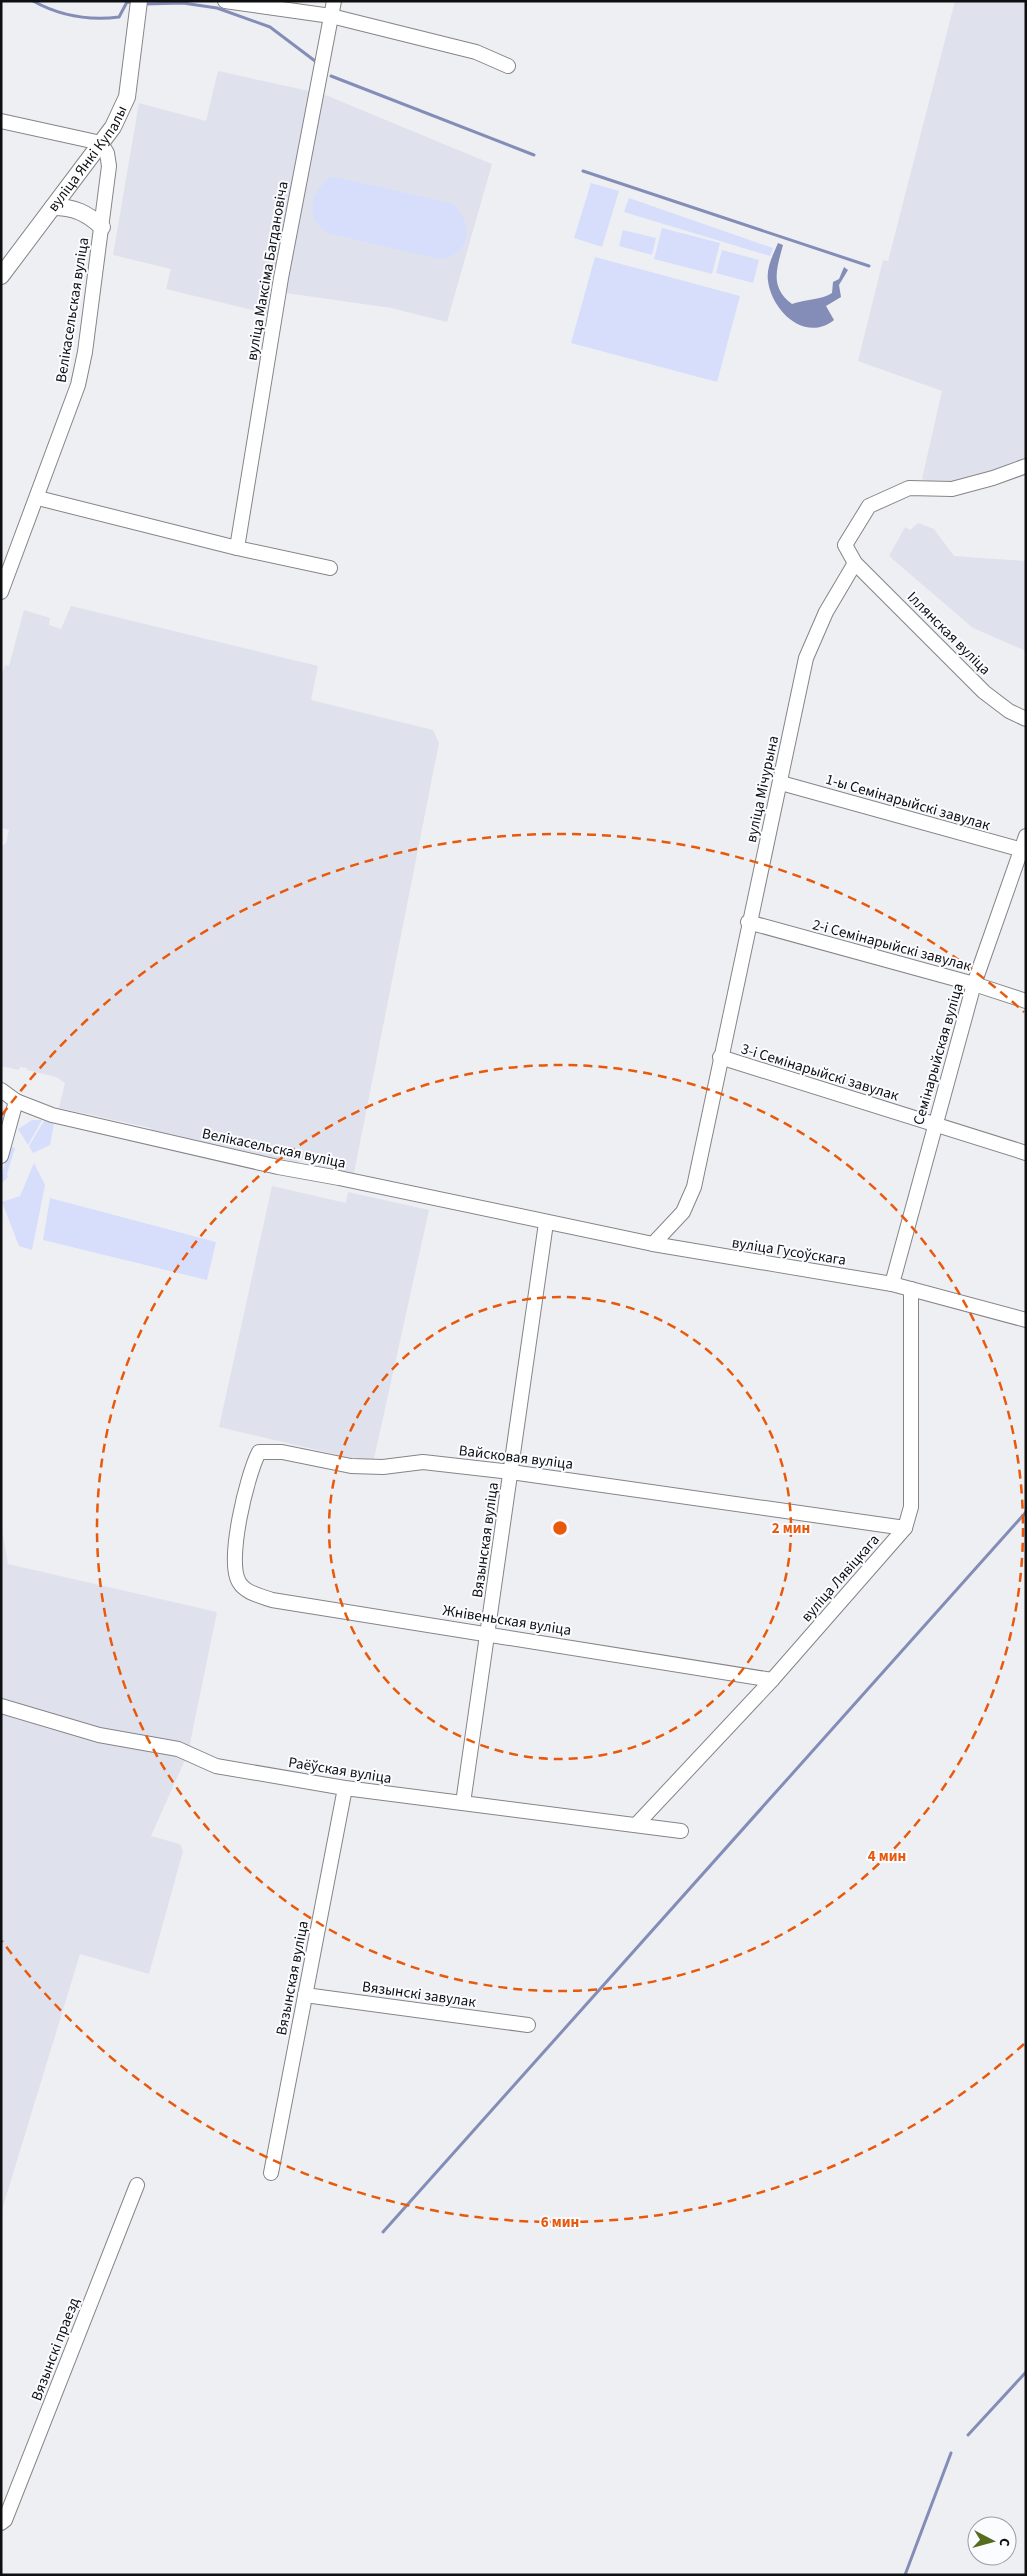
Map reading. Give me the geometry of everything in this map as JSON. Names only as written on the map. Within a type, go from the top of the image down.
[{"type":"main road","name":"вуліца Янкі Купалы","points":[[1,276],[113,127],[127,97],[139,1]]},
{"type":"main road","points":[[53,207],[74,207],[93,218],[102,227]]},
{"type":"street","points":[[225,1],[331,16],[476,52],[508,66]]},
{"type":"street","name":"вуліца Максіма Багдановіча","points":[[237,548],[281,278],[334,1]]},
{"type":"street","points":[[1,121],[101,143]]},
{"type":"street","name":"Велікасельская вуліца","points":[[1,592],[38,498],[78,384],[102,227],[109,166],[107,153],[101,143]]},
{"type":"street","points":[[854,563],[845,545],[870,506],[909,488],[952,490],[1026,466]]},
{"type":"street","points":[[38,498],[237,548],[330,568]]},
{"type":"street","name":"Іллянская вуліца","points":[[854,563],[984,692],[1009,711],[1026,719]]},
{"type":"street","name":"вуліца Мічурына","points":[[653,1244],[683,1212],[694,1187],[748,922],[781,783],[806,658],[826,612],[854,563]]},
{"type":"street","name":"1-ы Семінарыйскі завулак","points":[[781,783],[1024,851]]},
{"type":"street","name":"Семінарыйская вуліца","points":[[892,1284],[974,984],[1024,851],[1026,836]]},
{"type":"street","name":"2-і Семінарыйскі завулак","points":[[748,922],[974,984],[1026,1001]]},
{"type":"street","name":"3-і Семінарыйскі завулак","points":[[720,1058],[1026,1153]]},
{"type":"street","name":"Велікасельская вуліца","points":[[1,1090],[16,1101],[52,1115],[278,1167],[546,1222]]},
{"type":"street","points":[[1,1156],[16,1101]]},
{"type":"street","name":"вуліца Гусоўскага","points":[[546,1222],[653,1244],[892,1284],[1026,1320]]},
{"type":"street","name":"Вязынская вуліца","points":[[463,1803],[546,1222]]},
{"type":"street","name":"вуліца Лявіцкага","points":[[636,1825],[772,1680],[905,1528],[911,1507],[911,1289]]},
{"type":"street","name":"Вайсковая вуліца","points":[[240,1584],[234,1572],[235,1548],[251,1468],[259,1452],[282,1452],[351,1466],[382,1467],[423,1462],[511,1472],[905,1528]]},
{"type":"street","name":"Жнівеньская вуліца","points":[[240,1584],[253,1594],[272,1600],[772,1680]]},
{"type":"street","name":"Раёўская вуліца","points":[[1,1706],[98,1735],[178,1749],[216,1766],[345,1788],[681,1831]]},
{"type":"street","name":"Вязынская вуліца","points":[[271,2173],[345,1788]]},
{"type":"street","name":"Вязынскі завулак","points":[[305,1995],[528,2026]]},
{"type":"street","name":"Вязынскі праезд","points":[[1,2523],[6,2520],[137,2184]]},
{"type":"shaded area","points":[[955,1],[1026,1],[1026,461],[950,486],[922,479],[942,391],[858,361],[883,260],[888,261]]},
{"type":"shaded area","points":[[218,71],[323,94],[492,164],[447,322],[391,308],[286,293],[280,317],[166,289],[171,269],[113,255],[139,103],[206,121]]},
{"type":"shaded area","points":[[329,177],[454,204],[460,212],[466,230],[463,246],[450,257],[439,259],[330,234],[321,228],[316,221],[312,207],[317,192]]},
{"type":"shaded area","points":[[591,183],[619,191],[602,247],[574,238]]},
{"type":"shaded area","points":[[629,198],[773,248],[770,256],[624,212]]},
{"type":"shaded area","points":[[662,228],[720,243],[712,274],[654,259]]},
{"type":"shaded area","points":[[623,230],[656,238],[652,255],[619,246]]},
{"type":"shaded area","points":[[778,243],[783,245],[777,269],[777,284],[785,298],[792,304],[832,293],[833,282],[839,279],[844,267],[848,270],[839,285],[841,297],[826,306],[834,320],[823,326],[812,328],[801,326],[783,313],[776,303],[768,281],[770,262]]},
{"type":"shaded area","points":[[722,250],[759,260],[753,283],[716,273]]},
{"type":"shaded area","points":[[595,257],[740,296],[717,382],[571,343]]},
{"type":"shaded area","points":[[918,523],[934,529],[954,556],[1026,561],[1026,651],[973,628],[889,556],[905,527],[910,530]]},
{"type":"shaded area","points":[[71,606],[318,666],[311,700],[433,730],[439,743],[354,1173],[318,1168],[316,1161],[304,1158],[297,1165],[150,1132],[151,1128],[59,1108],[65,1083],[56,1077],[27,1070],[27,1068],[20,1067],[19,1070],[1,1066],[1,847],[6,843],[9,830],[1,828],[1,678],[5,665],[9,666],[24,610],[50,618],[49,625],[61,629]]},
{"type":"shaded area","points":[[32,1120],[42,1120],[28,1145],[18,1129]]},
{"type":"shaded area","points":[[44,1121],[54,1123],[50,1145],[33,1153],[29,1146]]},
{"type":"shaded area","points":[[11,1147],[15,1148],[7,1174],[8,1177],[1,1184],[1,1175]]},
{"type":"shaded area","points":[[34,1163],[45,1185],[32,1250],[19,1246],[2,1202],[20,1196]]},
{"type":"shaded area","points":[[272,1186],[346,1203],[348,1192],[429,1210],[373,1463],[219,1427]]},
{"type":"shaded area","points":[[50,1198],[216,1242],[207,1280],[43,1240]]},
{"type":"shaded area","points":[[1,1525],[8,1564],[217,1612],[188,1753],[151,1836],[180,1844],[183,1851],[149,1974],[80,1954],[1,2213]]},
{"type":"waterway","points":[[33,1],[64,14],[85,18],[119,17],[127,2],[135,3]]},
{"type":"waterway","points":[[144,4],[183,3],[217,8],[270,27],[319,64]]},
{"type":"waterway","points":[[331,76],[534,155]]},
{"type":"waterway","points":[[583,171],[869,266]]},
{"type":"waterway","points":[[383,2232],[1026,1512]]},
{"type":"waterway","points":[[968,2435],[1026,2372]]},
{"type":"waterway","points":[[905,2575],[951,2453]]}]
